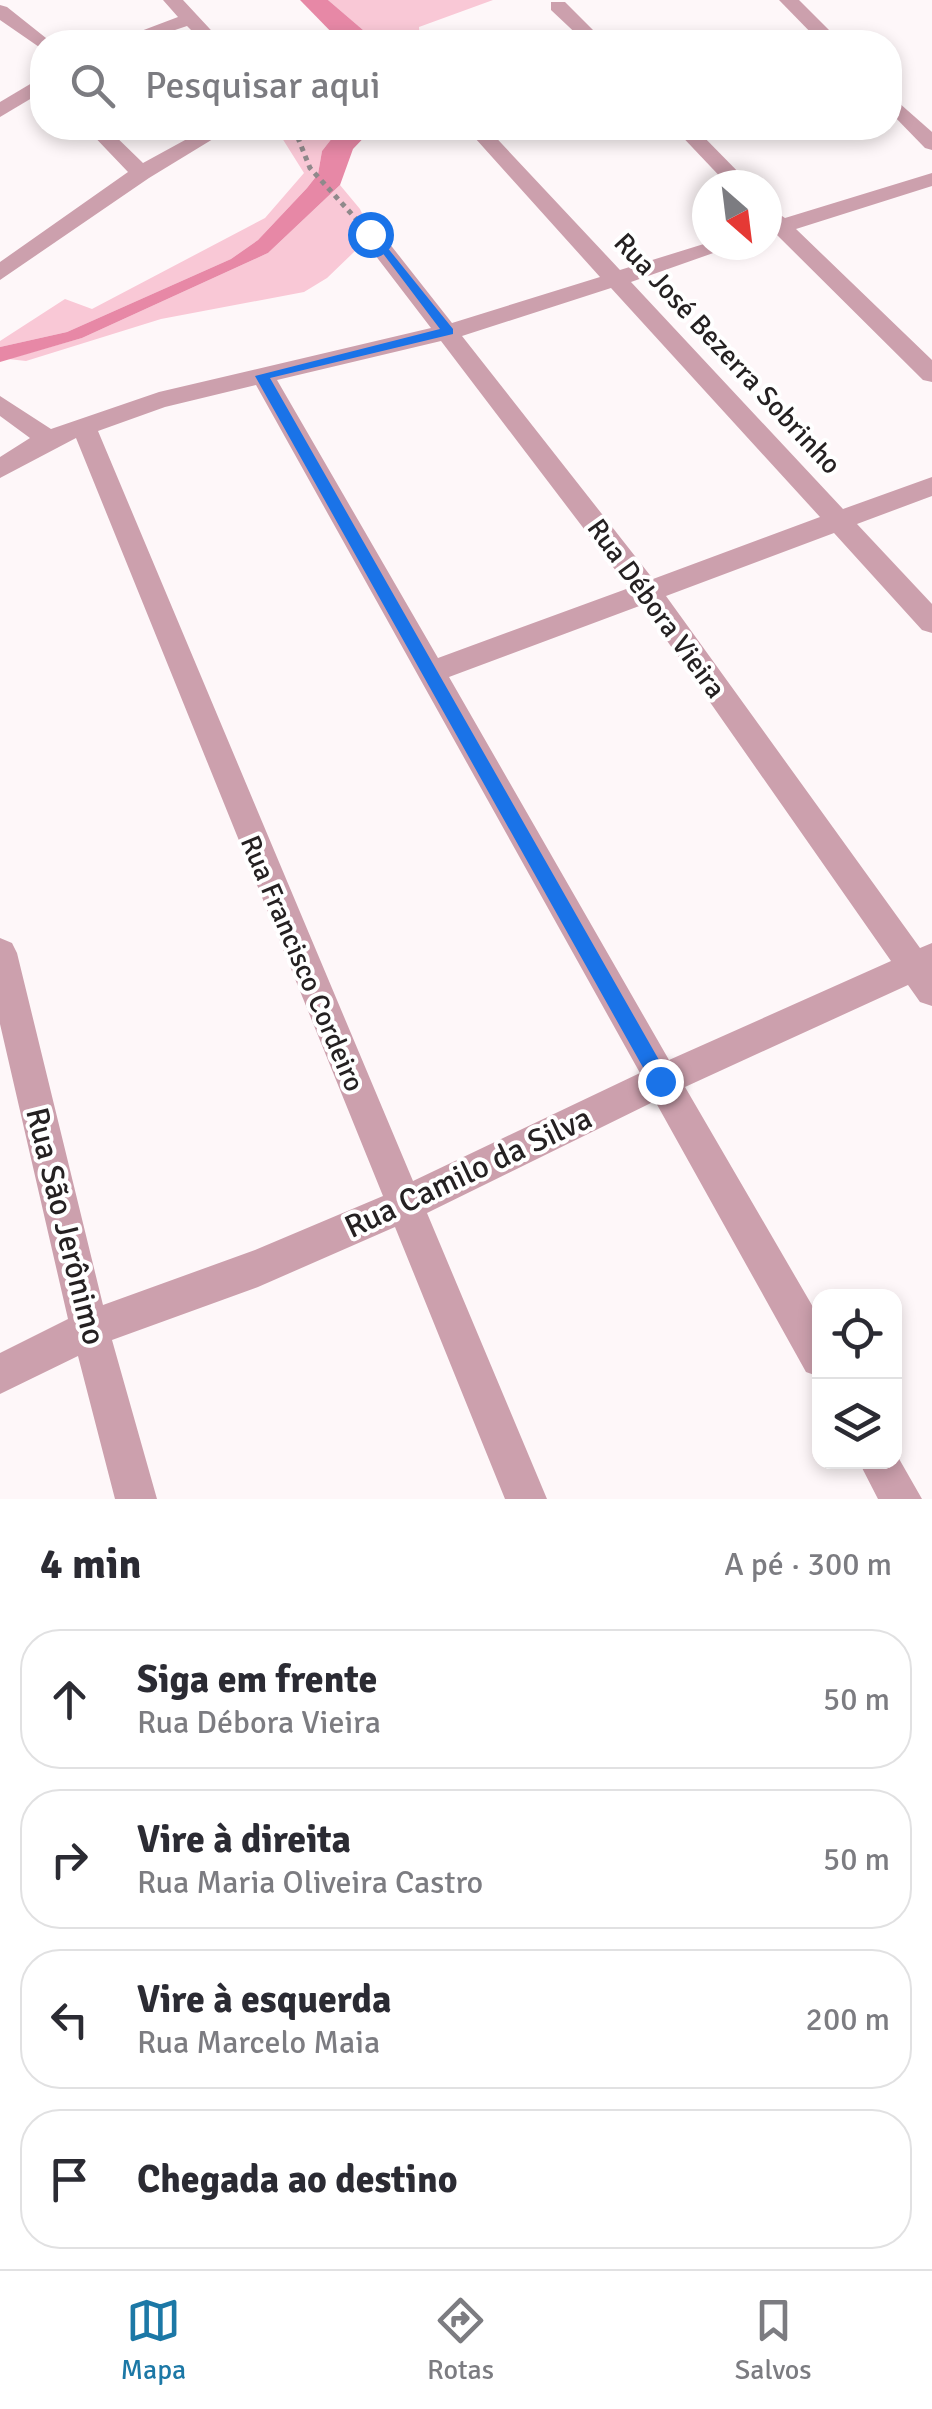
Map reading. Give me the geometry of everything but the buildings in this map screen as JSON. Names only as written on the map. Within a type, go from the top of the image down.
[{"type":"street","points":[[172,0],[202,30]]},
{"type":"street","points":[[788,0],[818,30]]},
{"type":"street","points":[[558,6],[583,30]]},
{"type":"street","points":[[0,11],[30,35]]},
{"type":"street","points":[[156,30],[190,18]]},
{"type":"street","points":[[0,111],[30,91]]},
{"type":"street","points":[[902,113],[932,144]]},
{"type":"street","points":[[108,140],[141,173]]},
{"type":"street","points":[[0,274],[141,173],[199,140]]},
{"type":"street","name":"Rua José Bezerra Sobrinho","points":[[487,140],[620,279],[932,622]]},
{"type":"street","points":[[696,140],[725,170]]},
{"type":"street","points":[[782,221],[932,179]]},
{"type":"street","points":[[782,233],[932,374]]},
{"type":"street","name":"Rua Débora Vieira","points":[[370,234],[649,593],[926,972]]},
{"type":"street","points":[[0,469],[48,439],[82,425],[262,376],[448,332],[692,256]]},
{"type":"street","points":[[262,376],[812,1344]]},
{"type":"street","points":[[0,404],[48,439]]},
{"type":"street","name":"Rua Francisco Cordeiro","points":[[82,425],[526,1499]]},
{"type":"street","points":[[429,673],[932,486]]},
{"type":"street","name":"Rua São Jerônimo","points":[[0,952],[90,1330],[136,1499]]},
{"type":"street","name":"Rua Camilo da Silva","points":[[0,1374],[90,1330],[258,1268],[404,1206],[660,1081],[926,972]]},
{"type":"street","points":[[883,1469],[901,1499]]},
{"type":"path","points":[[299,140],[310,168],[335,195]]},
{"type":"shaded area","points":[[300,0],[328,0],[363,30],[329,30]]},
{"type":"shaded area","points":[[328,0],[493,0],[419,30],[363,30]]},
{"type":"shaded area","points":[[283,140],[331,140],[322,151],[318,174],[307,188],[258,240],[231,259],[67,332],[0,347],[0,341],[65,299],[92,309],[265,218],[304,173]]},
{"type":"shaded area","points":[[331,140],[362,140],[353,149],[340,185],[268,253],[82,338],[0,362],[0,347],[67,332],[231,259],[258,240],[307,188],[318,174],[322,151]]},
{"type":"shaded area","points":[[340,185],[360,209],[369,229],[354,252],[327,278],[304,292],[161,319],[26,361],[8,359],[82,338],[268,253]]},
{"type":"route","points":[[370,234],[448,332],[262,376],[660,1081]]}]
